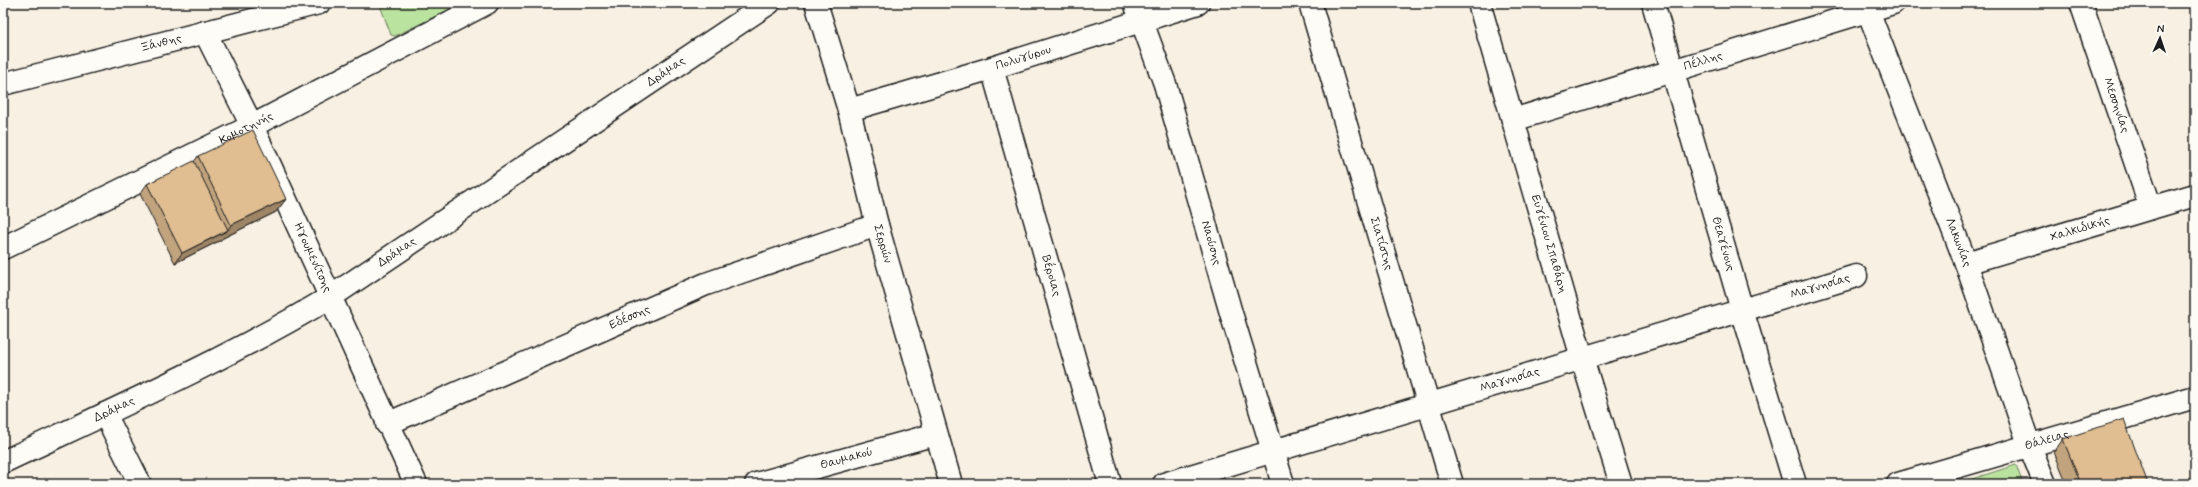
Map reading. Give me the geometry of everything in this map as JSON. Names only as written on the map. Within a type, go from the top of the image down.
[{"type":"street","name":"Ξάνθης","points":[[3,84],[319,3]]},
{"type":"street","name":"Κομοτηνής","points":[[3,248],[252,126],[487,3]]},
{"type":"street","name":"Δράμας","points":[[3,462],[106,414],[270,332],[329,298],[769,3]]},
{"type":"street","name":"Σερρών","points":[[816,3],[849,110],[877,225],[951,484]]},
{"type":"street","name":"Πολυγύρου","points":[[849,110],[992,68],[1139,12],[1198,3]]},
{"type":"street","name":"Σιατίστης","points":[[1310,3],[1452,484]]},
{"type":"street","name":"Ευγένιου Σπαθάρη","points":[[1479,3],[1582,358],[1621,484]]},
{"type":"street","name":"Θεαγένους","points":[[1653,3],[1742,310],[1795,484]]},
{"type":"street","name":"Πέλλης","points":[[1513,120],[1673,71],[1867,7],[1893,3]]},
{"type":"street","name":"Μεσσηνίας","points":[[2080,3],[2151,208]]},
{"type":"street","name":"Λακωνίας","points":[[1867,7],[1966,263],[2029,444],[2045,484]]},
{"type":"street","name":"Ναούσης","points":[[1139,12],[1165,84],[1231,313],[1283,484]]},
{"type":"street","name":"Ηγουμενίτσης","points":[[205,32],[252,126],[329,298],[416,484]]},
{"type":"street","name":"Βέροιας","points":[[992,68],[1110,484]]},
{"type":"street","name":"Χαλκιδικής","points":[[1966,263],[2195,195]]},
{"type":"street","name":"Εδέσσης","points":[[387,424],[706,284],[877,225]]},
{"type":"street","name":"Μαγνησίας","points":[[1164,484],[1856,276]]},
{"type":"street","name":"Θάλειας","points":[[1898,484],[2029,444],[2195,397]]},
{"type":"street","points":[[106,414],[140,484]]},
{"type":"street","name":"Θαυμακού","points":[[756,484],[936,434]]},
{"type":"green space","points":[[383,3],[463,3],[395,36],[391,35],[381,8]]},
{"type":"green space","points":[[2016,465],[2023,484],[1956,484]]},
{"type":"building","points":[[253,130],[286,199],[231,225],[198,156]]},
{"type":"building","points":[[194,161],[228,230],[182,253],[147,184]]},
{"type":"building","points":[[2124,419],[2148,484],[2081,484],[2063,439]]}]
